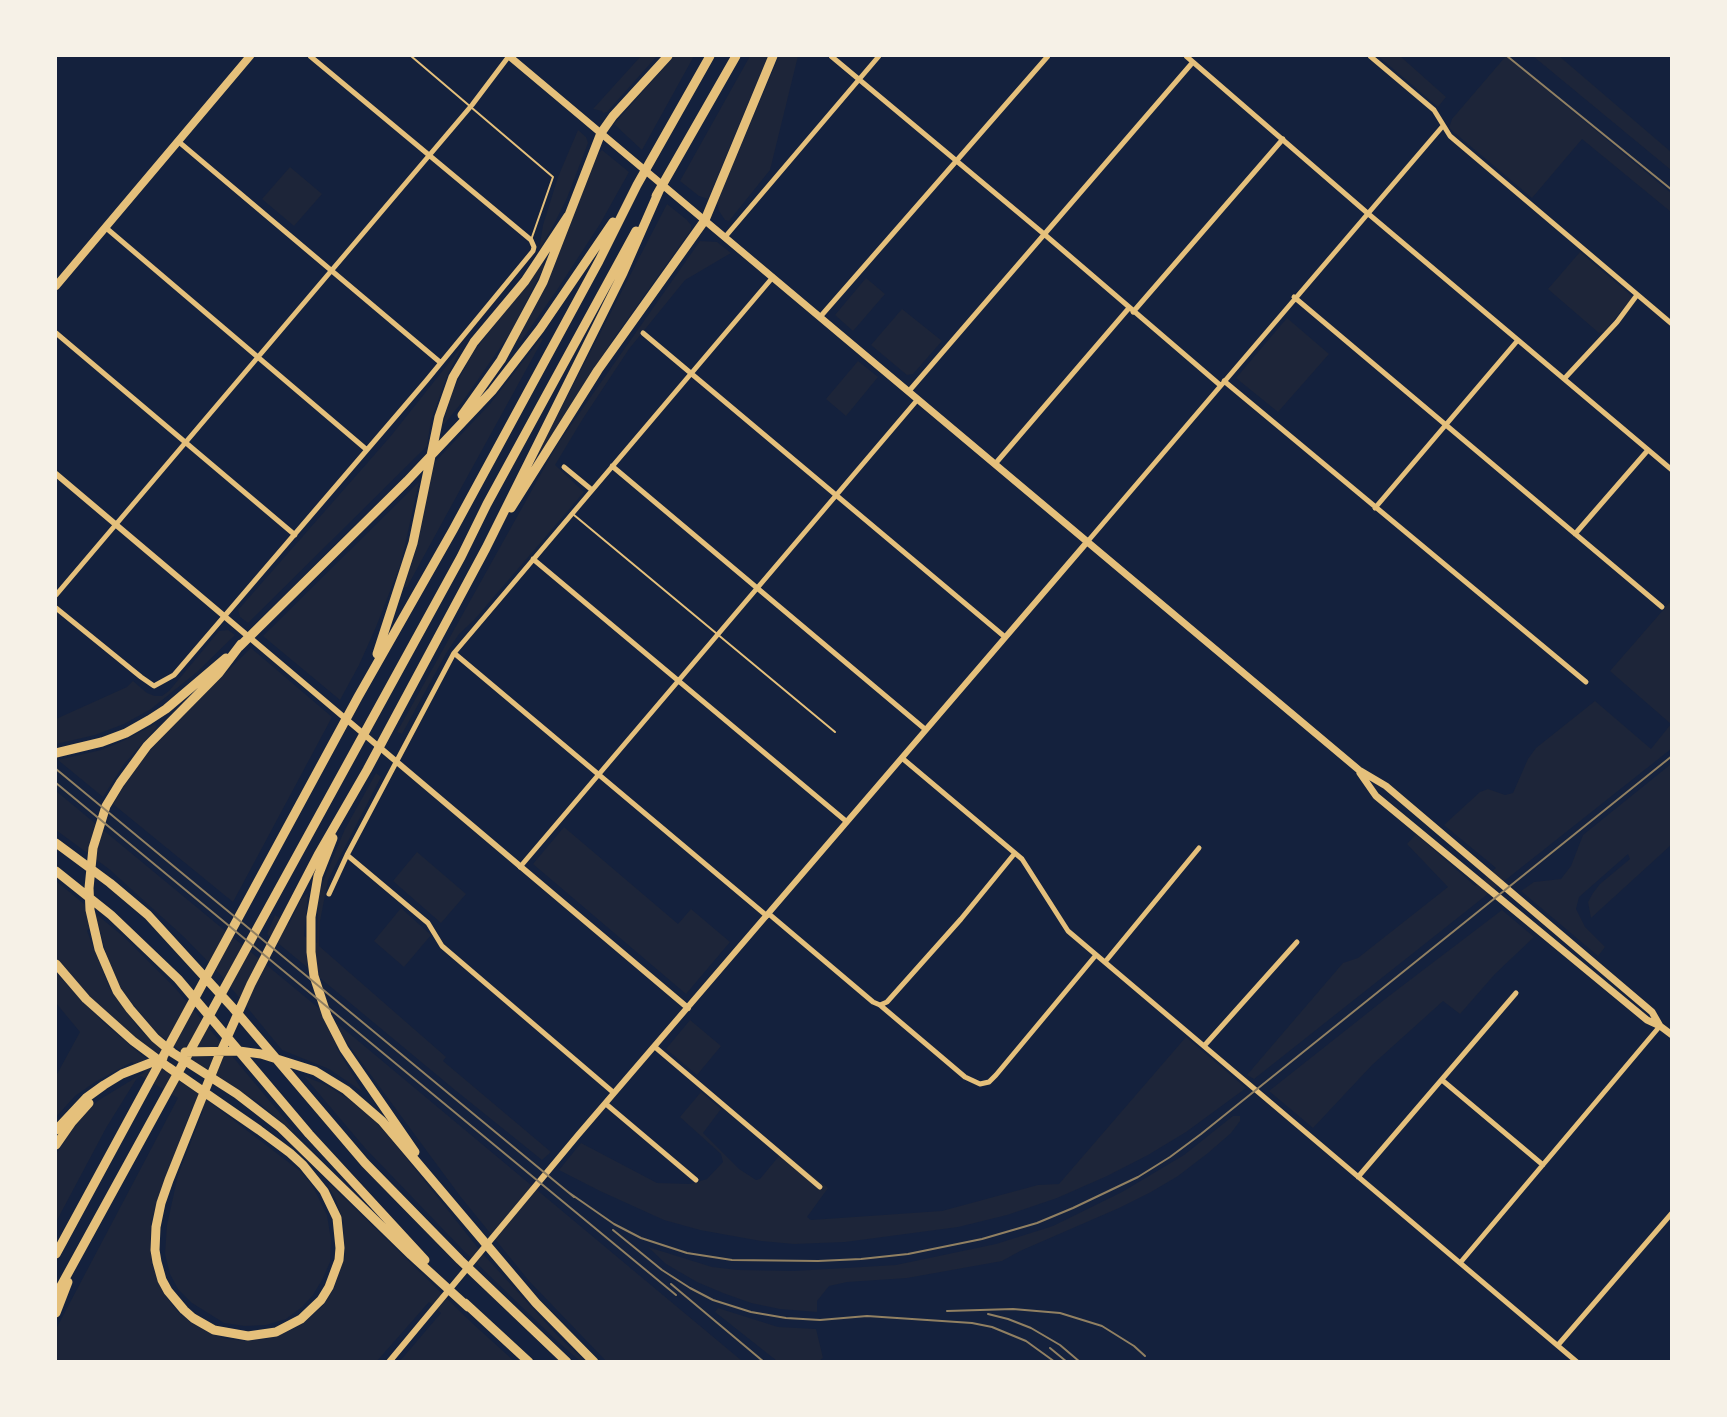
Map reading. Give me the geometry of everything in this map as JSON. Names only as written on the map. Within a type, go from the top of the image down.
[{"type":"highway","points":[[444,442],[501,360],[521,326],[557,249],[601,133],[613,116],[668,56]]},
{"type":"highway","points":[[56,1254],[373,669],[453,530],[599,261],[637,185],[710,56]]},
{"type":"highway","points":[[56,1295],[461,557],[581,330],[736,56]]},
{"type":"highway","points":[[486,548],[598,370],[705,220],[773,56]]},
{"type":"highway","points":[[529,1362],[411,1255],[281,1128],[237,1094],[187,1063],[155,1038],[117,991],[99,949],[89,888],[93,848],[106,806],[147,746],[219,673],[257,628],[407,481],[492,391],[540,329],[637,185]]},
{"type":"highway","points":[[56,964],[87,999],[133,1041],[290,1153],[303,1164],[324,1191],[337,1218],[339,1254],[334,1275],[321,1300],[301,1319],[276,1332],[248,1336],[214,1330],[184,1310],[162,1280],[155,1250],[156,1227],[169,1180],[197,1110],[251,984],[326,841],[367,770],[486,548],[623,273],[659,191]]},
{"type":"highway","points":[[373,669],[413,543],[425,478],[445,396],[463,359],[493,318],[525,281],[568,216]]},
{"type":"highway","points":[[56,753],[102,742],[126,733],[149,720],[166,709],[242,644]]},
{"type":"highway","points":[[344,811],[318,876],[310,917],[314,976],[321,1001],[344,1049],[439,1189]]},
{"type":"highway","points":[[56,843],[110,883],[161,929],[233,1008],[365,1163],[460,1260],[567,1362]]},
{"type":"highway","points":[[56,871],[111,915],[178,979],[352,1184],[468,1307]]},
{"type":"highway","points":[[56,1130],[86,1098],[122,1074],[184,1052],[261,1054],[298,1064],[330,1079],[382,1121],[536,1304],[594,1362]]},
{"type":"highway","points":[[56,1145],[86,1106],[138,1069]]},
{"type":"highway","points":[[56,1313],[74,1263]]},
{"type":"main road","points":[[56,285],[250,56]]},
{"type":"main road","points":[[509,56],[1359,770],[1386,786],[1652,1012],[1660,1026]]},
{"type":"main road","points":[[1359,770],[1376,796],[1647,1020],[1660,1026],[1671,1035]]},
{"type":"street","points":[[56,608],[154,686],[174,675],[441,363],[531,254],[534,247],[531,240],[310,56]]},
{"type":"street","points":[[56,595],[429,155],[509,56]]},
{"type":"street","points":[[831,56],[1131,310],[1586,682]]},
{"type":"street","points":[[725,237],[879,56]]},
{"type":"street","points":[[820,317],[1048,56]]},
{"type":"street","points":[[1186,56],[1671,470]]},
{"type":"street","points":[[1370,56],[1434,110],[1442,127],[1450,136],[1671,324]]},
{"type":"street","points":[[909,391],[1193,62]]},
{"type":"street","points":[[389,1362],[578,1135],[1442,127]]},
{"type":"street","points":[[995,464],[1283,139]]},
{"type":"street","points":[[178,142],[441,363]]},
{"type":"street","points":[[105,227],[367,450]]},
{"type":"street","points":[[328,894],[454,652],[773,277]]},
{"type":"street","points":[[1564,379],[1617,322],[1637,295]]},
{"type":"street","points":[[1294,297],[1662,607]]},
{"type":"street","points":[[56,333],[295,535]]},
{"type":"street","points":[[643,333],[1005,637]]},
{"type":"street","points":[[1375,508],[1518,340]]},
{"type":"street","points":[[520,867],[918,399]]},
{"type":"street","points":[[1575,534],[1648,450]]},
{"type":"street","points":[[612,466],[926,730]]},
{"type":"street","points":[[564,467],[592,490]]},
{"type":"street","points":[[56,474],[688,1008]]},
{"type":"street","points":[[533,559],[847,822]]},
{"type":"street","points":[[454,652],[965,1077],[980,1084],[989,1082],[1096,955]]},
{"type":"street","points":[[902,758],[1022,859],[1068,931],[1577,1362]]},
{"type":"street","points":[[1105,962],[1199,848]]},
{"type":"street","points":[[880,1005],[887,1002],[954,927],[1015,853]]},
{"type":"street","points":[[347,855],[429,923],[442,946],[615,1093]]},
{"type":"street","points":[[1204,1046],[1297,942]]},
{"type":"street","points":[[1358,1177],[1516,993]]},
{"type":"street","points":[[1460,1263],[1660,1026]]},
{"type":"street","points":[[655,1047],[820,1187]]},
{"type":"street","points":[[1442,1080],[1543,1165]]},
{"type":"street","points":[[606,1104],[696,1180]]},
{"type":"street","points":[[1558,1345],[1671,1213]]},
{"type":"lane","points":[[411,56],[554,177],[531,240]]},
{"type":"lane","points":[[572,513],[835,732]]},
{"type":"shaded area","points":[[641,56],[657,56],[607,112],[603,113],[593,109]]},
{"type":"shaded area","points":[[674,56],[694,56],[642,150],[614,124]]},
{"type":"shaded area","points":[[750,56],[768,56],[708,199],[699,196],[680,181]]},
{"type":"shaded area","points":[[779,56],[798,56],[770,170],[729,221],[725,220],[719,211],[717,202]]},
{"type":"shaded area","points":[[1378,56],[1400,56],[1446,97],[1438,107]]},
{"type":"shaded area","points":[[1506,56],[1671,193],[1671,212],[1582,139],[1532,198],[1449,128],[1452,119]]},
{"type":"shaded area","points":[[1533,56],[1559,56],[1671,152],[1671,170]]},
{"type":"shaded area","points":[[578,130],[586,137],[588,143],[567,198],[539,250],[543,225],[558,177]]},
{"type":"shaded area","points":[[602,150],[629,172],[600,224],[521,341],[518,339],[547,284],[597,155]]},
{"type":"shaded area","points":[[290,167],[322,194],[294,226],[262,199]]},
{"type":"shaded area","points":[[667,204],[687,220],[691,225],[691,230],[614,338],[541,452],[539,451]]},
{"type":"shaded area","points":[[700,241],[717,242],[731,253],[685,280],[629,349],[555,465],[584,492],[474,620],[459,634],[402,734],[397,732],[557,445]]},
{"type":"shaded area","points":[[1580,252],[1633,297],[1604,332],[1599,333],[1548,289]]},
{"type":"shaded area","points":[[541,265],[544,267],[511,332],[442,427],[452,392],[472,354]]},
{"type":"shaded area","points":[[866,278],[885,294],[853,331],[835,315]]},
{"type":"shaded area","points":[[902,309],[942,341],[913,374],[907,375],[871,345]]},
{"type":"shaded area","points":[[1287,318],[1329,354],[1278,412],[1236,378]]},
{"type":"shaded area","points":[[541,338],[543,339],[407,587],[404,587],[415,553],[432,465],[490,404]]},
{"type":"shaded area","points":[[463,345],[448,374],[431,420],[427,446],[248,623],[240,617],[238,610],[390,437]]},
{"type":"shaded area","points":[[858,361],[878,377],[846,416],[826,399]]},
{"type":"shaded area","points":[[419,482],[401,563],[376,627],[340,700],[263,636]]},
{"type":"shaded area","points":[[1671,601],[1671,724],[1610,671]]},
{"type":"shaded area","points":[[228,630],[235,635],[197,672],[151,709],[124,724],[95,735],[56,744],[56,719],[127,687],[133,681],[147,693],[162,696],[169,691],[219,631]]},
{"type":"shaded area","points":[[251,648],[332,717],[233,902],[113,804],[133,771],[171,726]]},
{"type":"shaded area","points":[[1595,701],[1651,749],[1671,724],[1671,749],[1254,1079],[1247,1075],[1343,963],[1358,958],[1448,887],[1407,844],[1416,834],[1475,886],[1496,868],[1444,825],[1480,792],[1488,789],[1505,795],[1513,793],[1528,759],[1536,748]]},
{"type":"shaded area","points":[[155,724],[157,727],[124,764],[103,797],[58,760],[101,750]]},
{"type":"shaded area","points":[[1671,764],[1671,845],[1591,918],[1588,902],[1593,893],[1600,884],[1630,859],[1628,854],[1579,897],[1576,909],[1585,927],[1605,947],[1598,956],[1521,891],[1534,882],[1561,879],[1571,866],[1583,835]]},
{"type":"shaded area","points":[[376,773],[381,777],[328,880],[320,921],[319,946],[446,1057],[443,1061],[551,1152],[542,1160],[267,934],[275,915],[289,924],[301,899],[308,893],[304,936],[317,943],[318,897],[324,879],[345,829]]},
{"type":"shaded area","points":[[56,791],[742,1361],[606,1361],[529,1281],[460,1196],[345,1040],[336,1047],[363,1092],[329,1069],[282,1050],[219,973],[184,937],[109,869],[56,830]]},
{"type":"shaded area","points":[[564,827],[678,924],[691,909],[730,942],[686,994],[533,864]]},
{"type":"shaded area","points":[[417,852],[466,894],[441,923],[393,881]]},
{"type":"shaded area","points":[[56,881],[124,937],[176,989],[294,1130],[293,1132],[259,1103],[204,1069],[156,1032],[122,991],[108,961],[98,923],[91,925],[87,931],[110,989],[140,1030],[175,1060],[152,1050],[93,1000],[56,958]]},
{"type":"shaded area","points":[[401,908],[431,935],[404,967],[374,941]]},
{"type":"shaded area","points":[[1502,910],[1534,937],[1495,974],[1460,1014],[1443,1001],[1372,1065],[1313,1128],[1269,1091],[1389,996]]},
{"type":"shaded area","points":[[56,973],[103,1022],[139,1053],[207,1100],[300,1171],[312,1185],[327,1215],[331,1240],[330,1262],[313,1295],[286,1319],[266,1325],[245,1326],[224,1323],[192,1303],[178,1289],[170,1274],[165,1254],[167,1225],[178,1175],[203,1111],[193,1106],[158,1198],[151,1223],[152,1263],[158,1282],[178,1312],[208,1332],[226,1339],[246,1341],[280,1335],[297,1327],[312,1316],[325,1303],[334,1288],[345,1256],[343,1222],[336,1200],[328,1186],[330,1184],[514,1361],[400,1361],[441,1313],[429,1302],[377,1361],[56,1361],[56,1329],[178,1098],[141,1076],[137,1078],[106,1128],[56,1222],[56,1154],[79,1119],[99,1100],[145,1072],[132,1062],[75,1096],[56,1117],[56,1076],[80,1032],[56,1003]]},
{"type":"shaded area","points":[[690,1020],[721,1046],[697,1075],[666,1049]]},
{"type":"shaded area","points":[[1186,1037],[1246,1088],[1186,1132],[1107,1176],[1057,1198],[1007,1215],[958,1227],[845,1242],[794,1244],[761,1241],[700,1230],[664,1220],[559,1170],[581,1143],[657,1183],[690,1184],[707,1179],[723,1162],[721,1154],[680,1117],[701,1092],[721,1109],[703,1133],[739,1169],[756,1180],[760,1179],[784,1153],[828,1188],[807,1217],[811,1220],[942,1211],[1038,1185],[1059,1184]]},
{"type":"shaded area","points":[[304,1076],[326,1085],[350,1100],[376,1122],[482,1253],[558,1336],[585,1361],[580,1361],[558,1342],[463,1250],[365,1148]]},
{"type":"shaded area","points":[[1233,1116],[1240,1116],[1240,1121],[1231,1133],[1208,1153],[1178,1176],[1119,1208],[1002,1261],[907,1278],[847,1282],[829,1286],[817,1301],[817,1312],[780,1309],[751,1303],[723,1293],[697,1282],[666,1264],[648,1247],[712,1267],[794,1271],[896,1265],[996,1244],[1053,1226],[1122,1192],[1184,1155]]},
{"type":"shaded area","points":[[718,1308],[778,1327],[816,1329],[823,1358],[819,1361],[777,1361],[715,1312]]},
{"type":"railway","points":[[1507,56],[1672,190]]},
{"type":"railway","points":[[568,1192],[614,1224],[641,1238],[687,1253],[732,1260],[818,1261],[908,1254],[982,1239],[1037,1223],[1138,1177],[1170,1157],[1672,756]]},
{"type":"railway","points":[[56,769],[574,1197]]},
{"type":"railway","points":[[56,783],[676,1295]]},
{"type":"railway","points":[[613,1230],[662,1270],[690,1288],[713,1300],[751,1312],[786,1318],[820,1320],[867,1316],[972,1323],[992,1327],[1026,1341],[1055,1362]]},
{"type":"railway","points":[[671,1284],[764,1362]]},
{"type":"railway","points":[[947,1311],[1013,1309],[1060,1313],[1102,1326],[1134,1346],[1145,1356]]},
{"type":"railway","points":[[988,1314],[1031,1328],[1060,1345],[1080,1362]]},
{"type":"railway","points":[[1050,1348],[1067,1362]]}]
